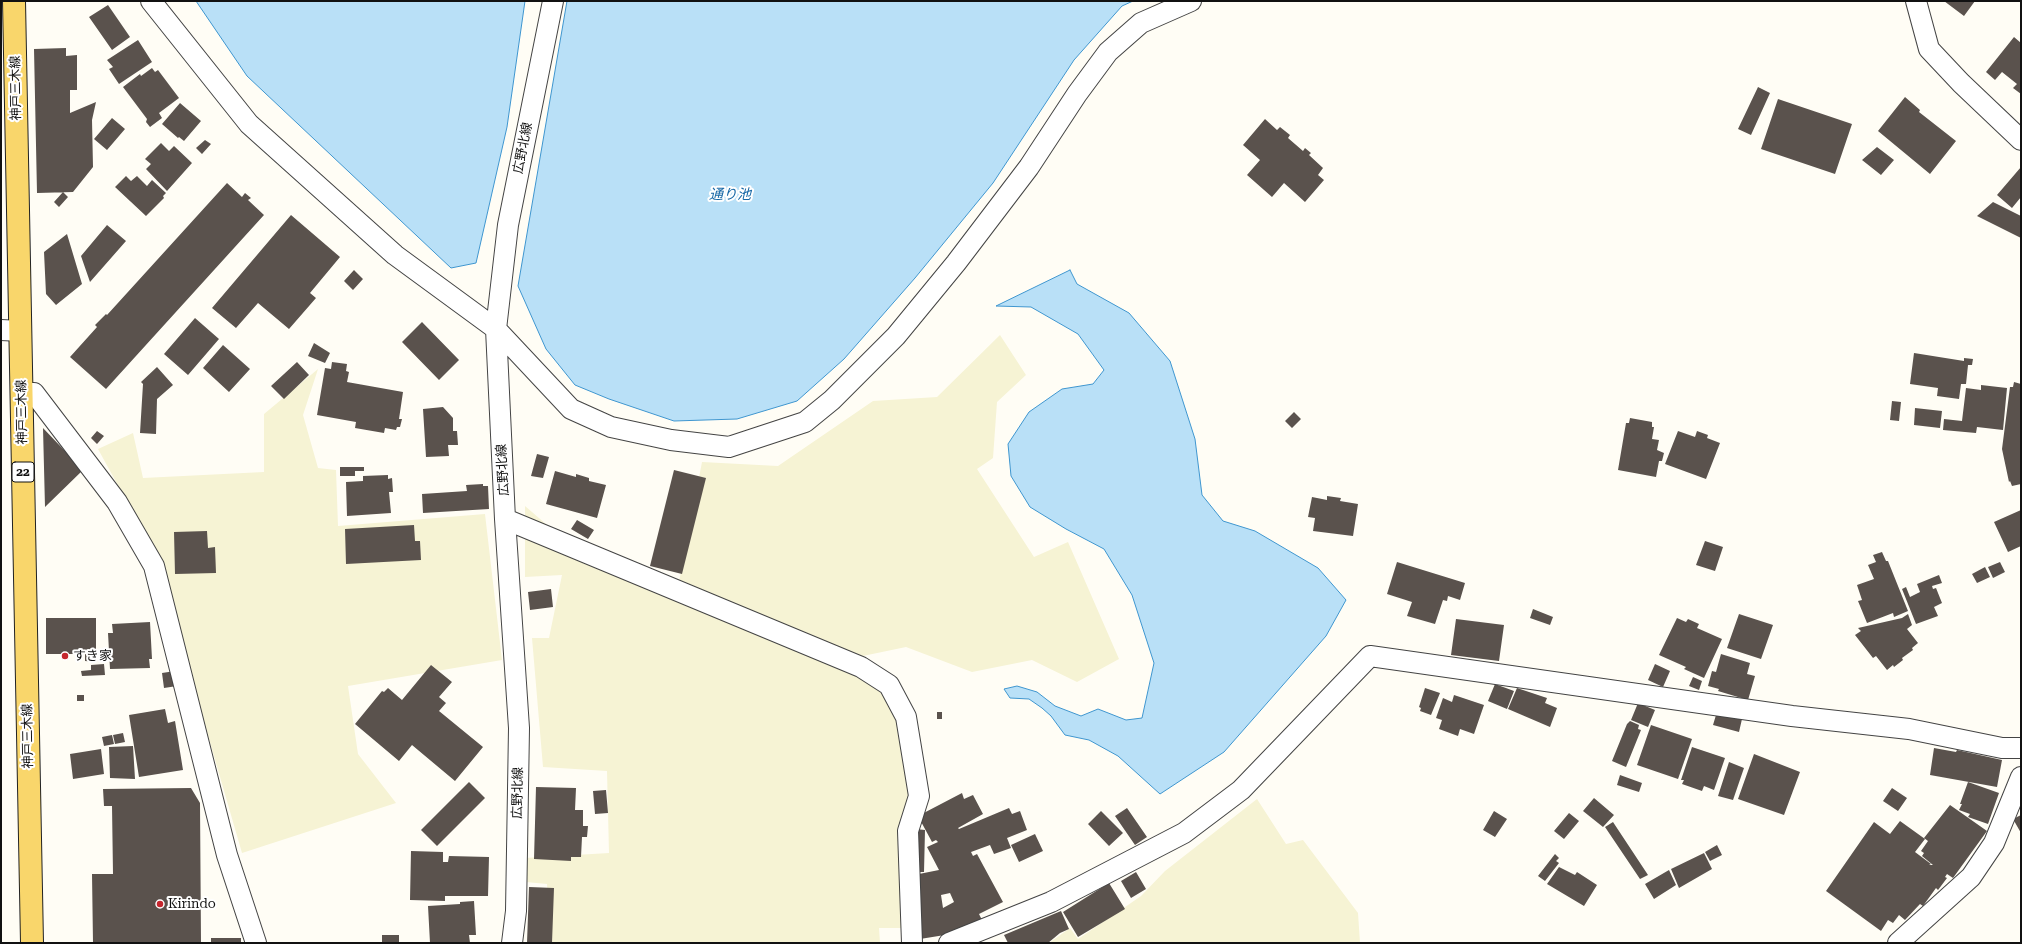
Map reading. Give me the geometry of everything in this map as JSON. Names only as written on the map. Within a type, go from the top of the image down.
[{"type":"main road","name":"神戸三木線","points":[[14,1],[11,331],[21,393],[32,943]]},
{"type":"street","points":[[151,1],[249,124],[395,255],[496,329],[571,409],[611,427],[671,440],[729,446],[805,422],[832,400],[896,336],[956,263],[1029,167],[1077,94],[1108,52],[1141,23],[1191,1]]},
{"type":"street","name":"広野北線","points":[[512,943],[516,911],[520,728],[506,519],[496,329],[508,225],[553,1]]},
{"type":"street","points":[[1916,1],[1929,49],[1961,83],[2021,140]]},
{"type":"street","points":[[21,393],[34,393],[117,502],[154,566],[227,855],[256,943]]},
{"type":"street","points":[[506,519],[861,667],[889,685],[906,717],[919,796],[908,831],[912,943]]},
{"type":"street","points":[[949,943],[1051,902],[1184,833],[1241,790],[1370,656],[1792,716],[1909,729],[2002,748],[2021,748]]},
{"type":"street","points":[[1898,943],[1971,877],[1994,843],[2021,777]]},
{"type":"shaded area","points":[[1000,335],[1026,375],[997,402],[993,458],[977,469],[1034,557],[1068,542],[1119,659],[1077,682],[1032,660],[972,672],[906,647],[858,657],[679,582],[702,462],[778,466],[873,401],[937,397]]},
{"type":"shaded area","points":[[318,369],[303,415],[318,468],[336,470],[338,526],[485,514],[502,660],[348,686],[358,754],[396,803],[242,853],[196,694],[138,522],[98,449],[133,433],[143,478],[264,472],[264,414]]},
{"type":"shaded area","points":[[525,506],[561,537],[842,666],[881,688],[900,729],[913,797],[904,928],[879,928],[880,943],[550,943],[547,884],[526,882],[525,858],[609,853],[607,771],[543,767],[532,638],[549,638],[562,575],[525,577]]},
{"type":"shaded area","points":[[1257,799],[1286,844],[1303,840],[1358,913],[1360,943],[1049,943],[1070,928],[1078,939],[1141,896],[1165,871]]},
{"type":"water","points":[[196,1],[525,1],[507,127],[476,263],[451,268],[247,76]]},
{"type":"water","name":"通り池","points":[[567,1],[1133,1],[1122,6],[1074,60],[993,183],[915,278],[844,359],[797,401],[737,419],[674,421],[609,399],[575,385],[546,349],[518,286]]},
{"type":"water","points":[[1070,270],[1077,284],[1129,313],[1170,361],[1195,439],[1202,495],[1223,521],[1255,531],[1318,568],[1346,600],[1326,636],[1224,752],[1160,794],[1118,756],[1089,740],[1065,735],[1051,716],[1042,708],[1029,699],[1010,698],[1004,689],[1017,686],[1037,692],[1055,706],[1081,716],[1098,709],[1126,720],[1142,718],[1154,663],[1132,595],[1104,549],[1066,529],[1030,507],[1011,476],[1008,444],[1029,412],[1062,389],[1093,384],[1104,370],[1078,334],[1031,307],[996,306]]},
{"type":"building","points":[[1944,1],[1975,1],[1964,16]]},
{"type":"building","points":[[108,5],[130,37],[112,50],[89,17]]},
{"type":"building","points":[[2014,37],[2021,43],[2021,94],[2013,88],[2017,84],[2002,72],[1995,80],[1986,72]]},
{"type":"building","points":[[138,40],[152,62],[119,84],[109,69],[113,67],[107,60]]},
{"type":"building","points":[[66,48],[66,56],[77,55],[77,90],[70,90],[70,113],[96,102],[92,120],[93,167],[73,192],[37,193],[34,49]]},
{"type":"building","points":[[152,68],[155,72],[158,70],[179,98],[159,113],[162,118],[150,127],[146,122],[147,119],[123,87],[140,74],[141,76]]},
{"type":"building","points":[[1758,87],[1770,93],[1751,135],[1738,129]]},
{"type":"building","points":[[1905,97],[1920,110],[1919,112],[1956,141],[1930,174],[1878,131]]},
{"type":"building","points":[[1778,99],[1852,124],[1835,174],[1761,149]]},
{"type":"building","points":[[180,103],[201,121],[184,141],[179,137],[178,138],[162,124]]},
{"type":"building","points":[[112,118],[125,129],[107,150],[94,139]]},
{"type":"building","points":[[1265,119],[1277,130],[1280,127],[1290,135],[1288,138],[1303,151],[1305,148],[1311,153],[1309,155],[1323,168],[1318,175],[1324,180],[1305,202],[1284,183],[1272,197],[1247,175],[1260,160],[1243,145]]},
{"type":"building","points":[[205,140],[211,144],[202,154],[196,148]]},
{"type":"building","points":[[161,143],[169,151],[174,146],[192,163],[167,191],[146,169],[151,164],[145,159]]},
{"type":"building","points":[[1877,147],[1894,160],[1881,175],[1862,160]]},
{"type":"building","points":[[2021,167],[2021,197],[2012,208],[1997,195]]},
{"type":"building","points":[[126,176],[131,181],[137,176],[147,186],[152,180],[166,193],[163,196],[164,198],[146,216],[115,187]]},
{"type":"building","points":[[227,183],[242,197],[245,193],[251,198],[248,200],[264,215],[106,389],[70,357],[97,327],[95,325],[106,314],[107,315]]},
{"type":"building","points":[[63,192],[68,197],[59,207],[54,202]]},
{"type":"building","points":[[1993,202],[2021,216],[2021,238],[1977,216]]},
{"type":"building","points":[[291,215],[340,257],[310,293],[316,298],[289,329],[258,303],[236,328],[212,308]]},
{"type":"building","points":[[107,225],[126,241],[90,282],[81,256]]},
{"type":"building","points":[[67,234],[82,284],[56,305],[46,294],[44,252]]},
{"type":"building","points":[[354,270],[363,279],[353,290],[344,281]]},
{"type":"building","points":[[195,318],[219,339],[188,375],[164,354]]},
{"type":"building","points":[[422,322],[459,360],[439,380],[402,342]]},
{"type":"building","points":[[314,343],[330,353],[325,363],[308,356]]},
{"type":"building","points":[[223,345],[250,369],[229,392],[203,368]]},
{"type":"building","points":[[1914,353],[1964,361],[1964,358],[1973,359],[1972,365],[1968,365],[1966,384],[1961,384],[1959,399],[1937,396],[1938,388],[1910,384]]},
{"type":"building","points":[[297,362],[309,375],[284,399],[271,386]]},
{"type":"building","points":[[332,362],[347,364],[346,371],[349,372],[347,382],[403,392],[399,419],[402,419],[400,427],[397,427],[396,430],[385,428],[384,433],[355,428],[356,422],[317,415],[325,368],[331,369]]},
{"type":"building","points":[[157,367],[173,385],[157,399],[156,434],[140,433],[143,384],[141,382]]},
{"type":"building","points":[[2014,382],[2021,384],[2021,484],[2012,486],[2010,481],[2009,482],[2002,449],[2010,387],[2013,387]]},
{"type":"building","points":[[1981,385],[2007,388],[2003,430],[1977,427],[1976,433],[1943,430],[1944,419],[1962,421],[1966,388],[1981,390]]},
{"type":"building","points":[[1892,401],[1901,402],[1899,421],[1890,420]]},
{"type":"building","points":[[443,407],[453,418],[453,431],[457,431],[458,445],[448,445],[449,456],[426,457],[423,409]]},
{"type":"building","points":[[1915,408],[1942,411],[1940,428],[1914,425]]},
{"type":"building","points":[[1294,412],[1301,419],[1292,428],[1285,421]]},
{"type":"building","points":[[1630,418],[1652,422],[1652,427],[1654,427],[1652,439],[1659,440],[1657,450],[1664,453],[1662,461],[1659,461],[1656,477],[1618,470],[1626,423],[1629,423]]},
{"type":"building","points":[[43,428],[83,470],[45,507]]},
{"type":"building","points":[[97,431],[104,436],[97,444],[91,438]]},
{"type":"building","points":[[1678,431],[1695,437],[1697,431],[1708,435],[1707,438],[1720,443],[1706,479],[1665,464]]},
{"type":"building","points":[[537,454],[549,457],[543,478],[531,476]]},
{"type":"building","points":[[340,467],[364,467],[364,471],[355,471],[355,476],[340,476]]},
{"type":"building","points":[[674,470],[706,478],[682,574],[650,566]]},
{"type":"building","points":[[555,471],[576,477],[576,474],[589,478],[589,481],[606,485],[597,518],[546,504]]},
{"type":"building","points":[[388,475],[388,479],[392,478],[393,492],[389,492],[391,513],[347,516],[346,482],[363,481],[363,476]]},
{"type":"building","points":[[483,484],[483,486],[488,486],[489,509],[423,513],[422,494],[467,491],[466,485]]},
{"type":"building","points":[[1327,496],[1341,498],[1340,501],[1358,504],[1353,536],[1313,531],[1315,518],[1308,517],[1312,497],[1327,500]]},
{"type":"building","points":[[2021,510],[2021,546],[2008,552],[1994,522]]},
{"type":"building","points":[[577,520],[594,530],[588,539],[571,529]]},
{"type":"building","points":[[414,525],[415,541],[420,541],[421,560],[346,564],[345,529]]},
{"type":"building","points":[[207,531],[208,548],[215,547],[216,573],[175,574],[174,532]]},
{"type":"building","points":[[1705,541],[1723,547],[1715,571],[1696,565]]},
{"type":"building","points":[[1882,552],[1886,561],[1888,561],[1908,611],[1894,617],[1893,613],[1867,623],[1858,601],[1862,600],[1857,585],[1874,579],[1868,565],[1876,562],[1873,555]]},
{"type":"building","points":[[1397,562],[1465,583],[1460,600],[1448,596],[1447,601],[1443,600],[1435,624],[1407,616],[1412,602],[1387,594]]},
{"type":"building","points":[[2000,562],[2005,572],[1993,578],[1988,567]]},
{"type":"building","points":[[1985,567],[1990,577],[1977,583],[1972,574]]},
{"type":"building","points":[[1939,575],[1942,583],[1932,586],[1933,589],[1936,588],[1942,603],[1934,607],[1938,616],[1916,624],[1902,589],[1906,587],[1910,597],[1920,592],[1917,584]]},
{"type":"building","points":[[551,589],[553,607],[530,610],[528,592]]},
{"type":"building","points":[[1533,609],[1553,617],[1550,625],[1530,618]]},
{"type":"building","points":[[1739,614],[1773,625],[1761,659],[1727,648]]},
{"type":"building","points":[[1908,614],[1912,625],[1907,629],[1918,643],[1912,648],[1913,650],[1902,658],[1903,660],[1887,670],[1876,656],[1873,658],[1855,635],[1861,631],[1858,628],[1902,618]]},
{"type":"building","points":[[46,618],[96,618],[96,662],[85,661],[85,654],[46,654]]},
{"type":"building","points":[[1677,618],[1686,622],[1688,619],[1699,624],[1697,628],[1722,639],[1704,678],[1684,669],[1686,667],[1659,655]]},
{"type":"building","points":[[1456,619],[1504,625],[1499,661],[1451,655]]},
{"type":"building","points":[[150,622],[152,659],[149,659],[150,668],[110,669],[108,633],[113,633],[112,624]]},
{"type":"building","points":[[1721,654],[1750,663],[1747,674],[1755,676],[1748,700],[1718,691],[1719,689],[1708,686],[1712,671],[1716,672]]},
{"type":"building","points":[[104,664],[105,675],[82,676],[81,671],[91,670],[91,665]]},
{"type":"building","points":[[1655,664],[1670,671],[1663,687],[1648,680]]},
{"type":"building","points":[[431,665],[452,682],[439,697],[446,703],[439,711],[483,747],[455,781],[412,745],[399,761],[355,724],[382,691],[384,692],[388,688],[402,700]]},
{"type":"building","points":[[175,671],[177,686],[164,688],[162,673]]},
{"type":"building","points":[[1693,677],[1702,681],[1699,690],[1689,686]]},
{"type":"building","points":[[1495,684],[1514,691],[1507,709],[1488,701]]},
{"type":"building","points":[[1425,688],[1440,693],[1431,715],[1420,711],[1421,708],[1419,707]]},
{"type":"building","points":[[1517,688],[1547,698],[1545,703],[1557,708],[1550,727],[1508,709]]},
{"type":"building","points":[[77,695],[84,695],[84,701],[77,701]]},
{"type":"building","points":[[1454,695],[1484,705],[1474,734],[1460,729],[1458,736],[1439,729],[1442,720],[1436,718],[1443,698],[1452,702]]},
{"type":"building","points":[[1638,703],[1655,710],[1648,727],[1631,720]]},
{"type":"building","points":[[165,709],[168,723],[175,721],[183,770],[139,777],[129,715]]},
{"type":"building","points":[[937,712],[942,712],[942,719],[937,719]]},
{"type":"building","points":[[1716,715],[1742,719],[1739,732],[1713,725]]},
{"type":"building","points":[[1630,721],[1639,725],[1638,729],[1641,730],[1626,767],[1612,761],[1627,724]]},
{"type":"building","points":[[1651,725],[1692,739],[1678,779],[1637,765]]},
{"type":"building","points":[[123,733],[125,742],[115,744],[113,735]]},
{"type":"building","points":[[112,735],[114,744],[104,746],[102,737]]},
{"type":"building","points":[[133,746],[135,779],[110,778],[109,747]]},
{"type":"building","points":[[1692,747],[1725,758],[1714,790],[1704,786],[1702,791],[1682,784],[1684,780],[1681,780]]},
{"type":"building","points":[[1934,748],[1956,752],[1957,750],[2002,760],[1997,787],[1930,775]]},
{"type":"building","points":[[101,749],[104,774],[73,779],[70,754]]},
{"type":"building","points":[[1754,754],[1800,772],[1784,815],[1738,799]]},
{"type":"building","points":[[1729,762],[1744,768],[1733,800],[1718,796]]},
{"type":"building","points":[[1620,775],[1642,783],[1639,792],[1617,785]]},
{"type":"building","points":[[469,782],[485,798],[437,846],[421,830]]},
{"type":"building","points":[[1968,782],[1999,793],[1988,824],[1968,817],[1970,814],[1959,810]]},
{"type":"building","points":[[536,787],[576,788],[575,810],[583,810],[583,826],[588,826],[587,837],[582,837],[581,857],[571,857],[571,861],[534,859]]},
{"type":"building","points":[[191,788],[200,803],[201,943],[93,943],[92,874],[113,874],[112,806],[104,806],[103,789]]},
{"type":"building","points":[[1892,788],[1907,798],[1898,811],[1883,801]]},
{"type":"building","points":[[606,790],[608,813],[595,814],[593,791]]},
{"type":"building","points":[[962,793],[964,799],[973,795],[983,814],[958,828],[959,829],[1009,808],[1012,814],[1020,811],[1027,830],[1007,838],[1011,848],[994,854],[990,845],[971,852],[973,856],[977,854],[1003,902],[979,914],[982,920],[951,934],[920,939],[914,875],[939,870],[927,847],[938,842],[936,840],[932,842],[918,816]],"holes":[[[950,893],[954,902],[943,908],[941,895]]]},
{"type":"building","points":[[1594,798],[1614,815],[1603,827],[1583,811]]},
{"type":"building","points":[[1950,805],[1987,831],[1953,878],[1947,874],[1945,877],[1947,878],[1938,890],[1936,888],[1923,906],[1920,904],[1905,920],[1899,915],[1893,923],[1888,920],[1881,931],[1826,891],[1874,822],[1890,834],[1900,821],[1925,839],[1915,852],[1931,864],[1929,865],[1933,865],[1922,856],[1924,853],[1921,851],[1928,841],[1924,838]]},
{"type":"building","points":[[1127,808],[1147,837],[1135,845],[1115,816]]},
{"type":"building","points":[[1101,811],[1123,833],[1109,846],[1088,824]]},
{"type":"building","points":[[1494,811],[1507,819],[1495,837],[1483,830]]},
{"type":"building","points":[[1569,813],[1579,821],[1564,839],[1554,831]]},
{"type":"building","points":[[2021,815],[2021,833],[2013,819]]},
{"type":"building","points":[[1613,822],[1648,875],[1640,879],[1605,827]]},
{"type":"building","points":[[916,829],[925,830],[924,872],[915,872]]},
{"type":"building","points":[[1035,834],[1043,851],[1019,862],[1011,845]]},
{"type":"building","points":[[1717,845],[1722,855],[1710,861],[1705,852]]},
{"type":"building","points":[[411,851],[443,852],[443,862],[448,862],[449,856],[489,857],[488,896],[445,896],[445,901],[410,900]]},
{"type":"building","points":[[1704,853],[1712,869],[1679,888],[1671,869]]},
{"type":"building","points":[[1555,854],[1559,858],[1556,861],[1559,863],[1545,881],[1538,876]]},
{"type":"building","points":[[1559,867],[1575,875],[1577,872],[1597,885],[1584,906],[1547,884]]},
{"type":"building","points":[[1669,870],[1676,885],[1654,899],[1645,884]]},
{"type":"building","points":[[1136,872],[1146,889],[1131,898],[1121,881]]},
{"type":"building","points":[[1109,883],[1125,909],[1078,937],[1063,912]]},
{"type":"building","points":[[529,887],[554,888],[552,943],[527,943]]},
{"type":"building","points":[[474,901],[476,935],[469,935],[470,943],[430,943],[428,906],[460,904],[460,902]]},
{"type":"building","points":[[1061,911],[1069,929],[1060,933],[1048,943],[1008,943],[1004,935]]},
{"type":"building","points":[[382,935],[399,935],[399,943],[382,943]]},
{"type":"building","points":[[211,938],[241,938],[241,943],[211,943]]},
{"type":"place","name":"すき家","points":[[65,656]]},
{"type":"place","name":"Kirindo","points":[[160,904]]}]
